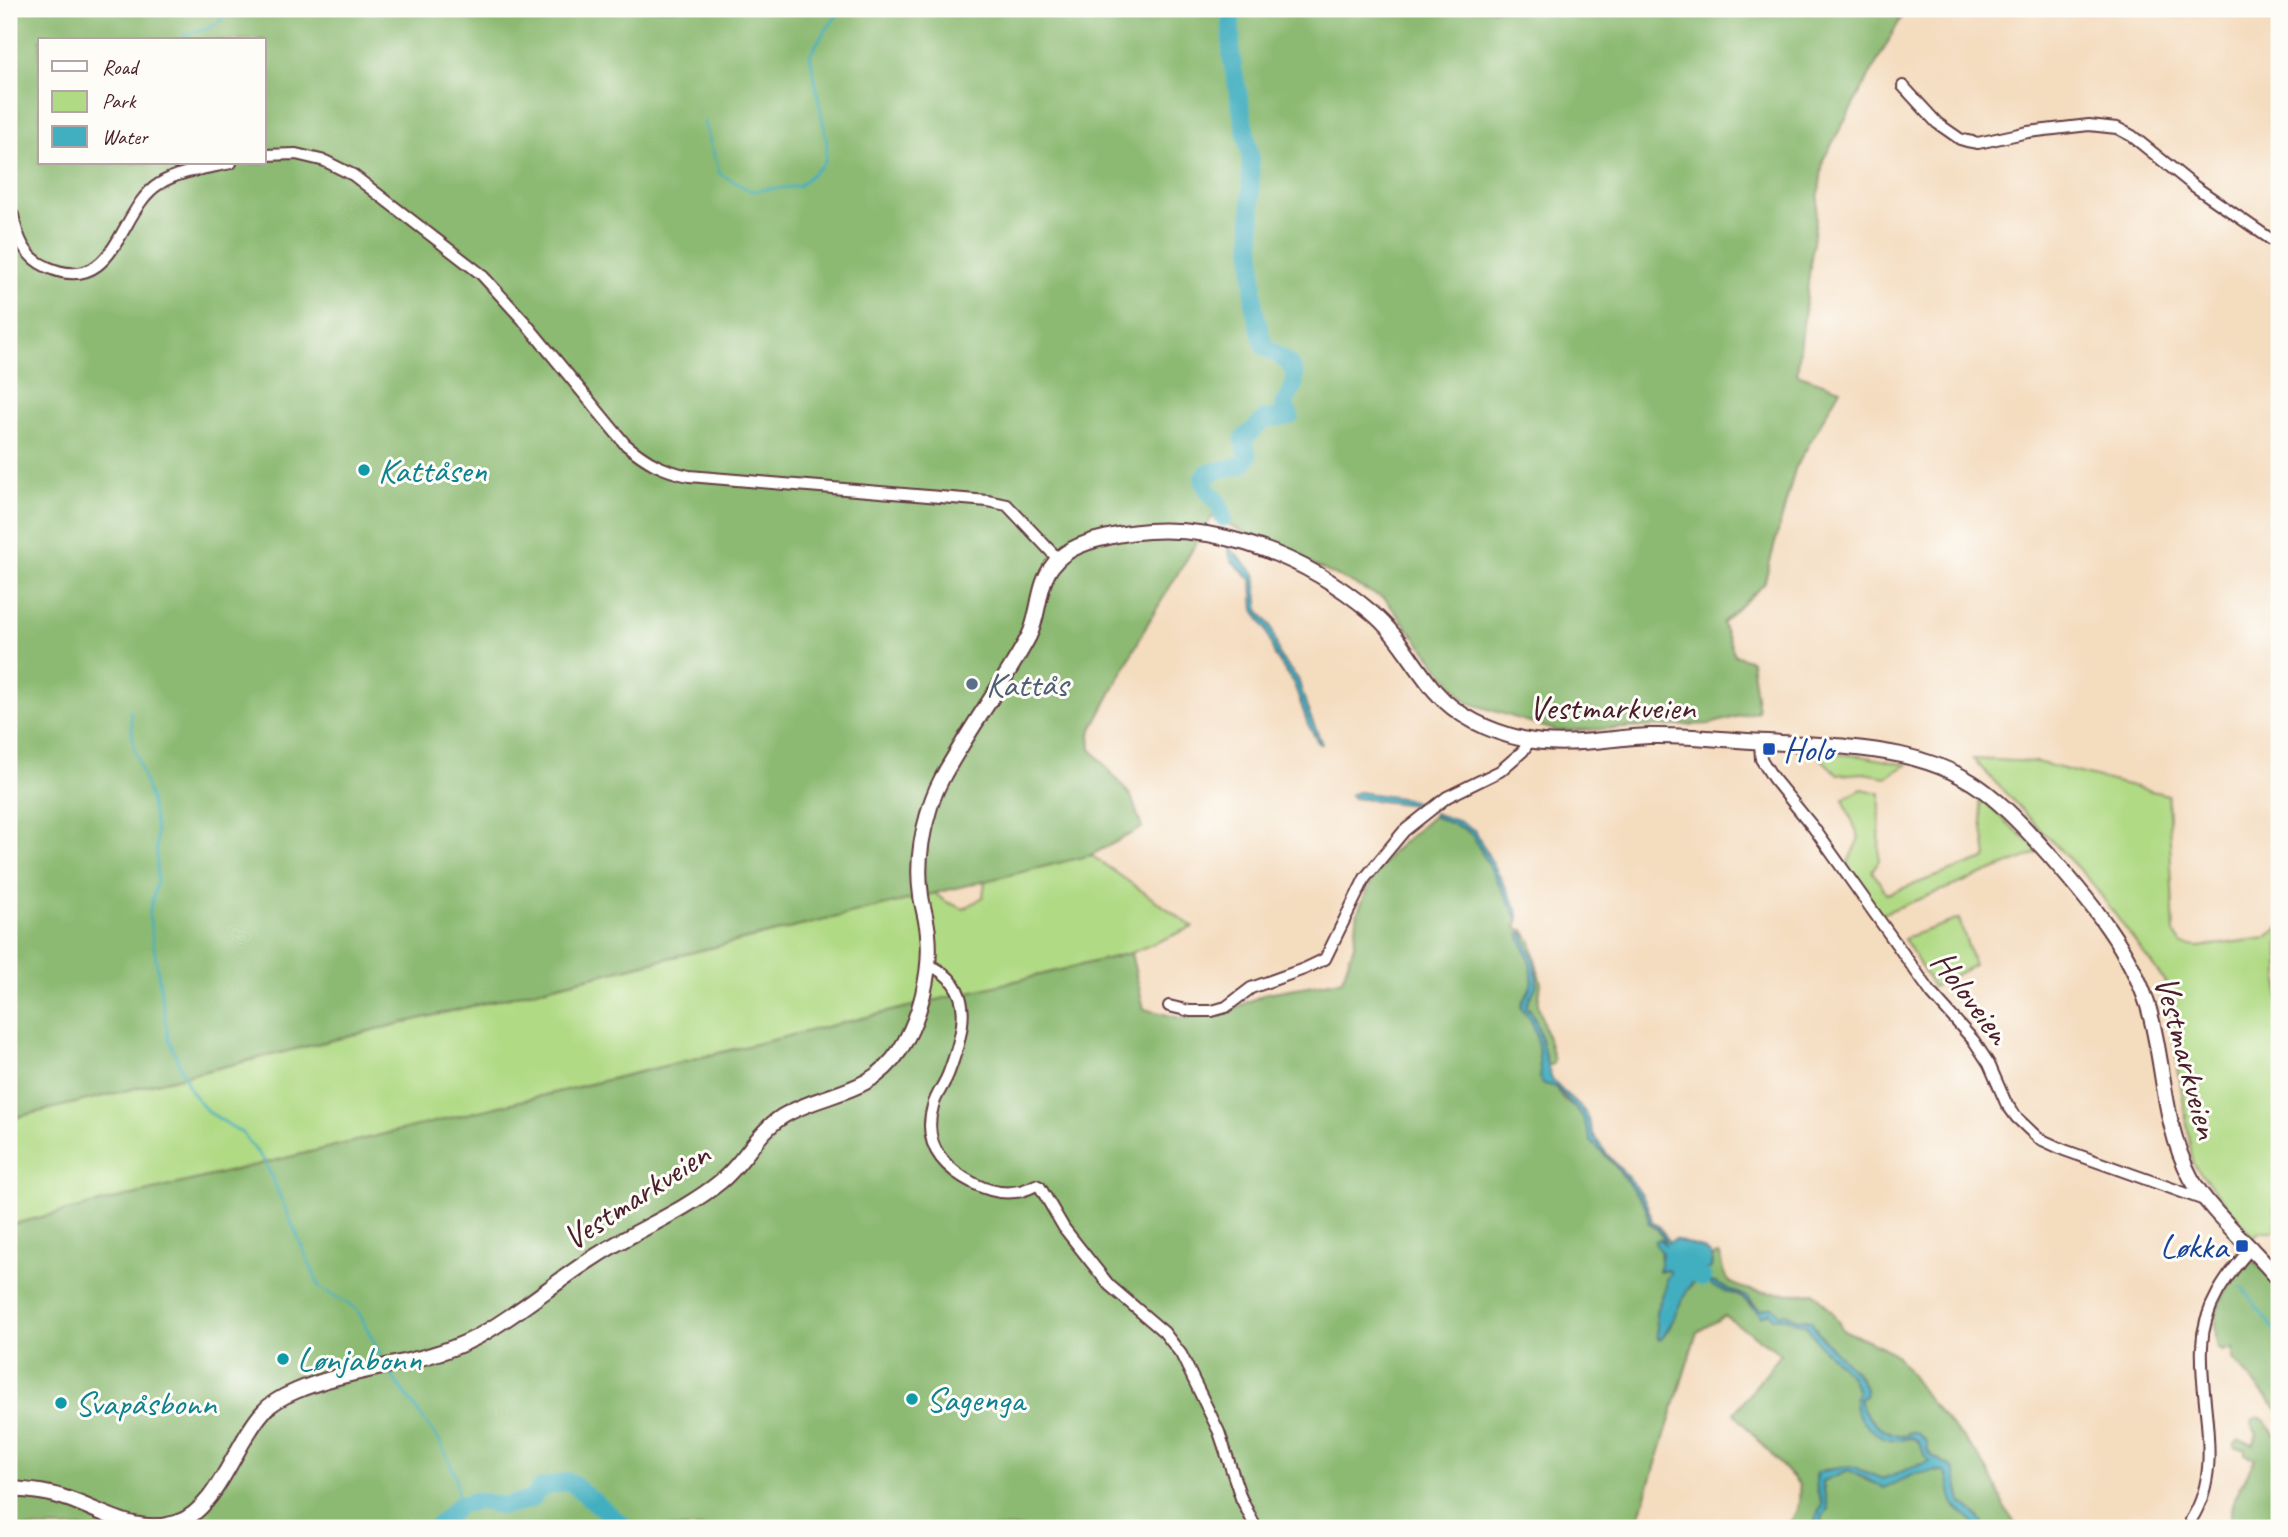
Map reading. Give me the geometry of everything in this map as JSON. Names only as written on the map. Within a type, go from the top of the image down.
[{"type":"street","points":[[1903,86],[1937,123],[1967,141],[1978,143],[2028,132],[2089,125],[2117,128],[2132,136],[2194,186],[2279,245]]},
{"type":"street","points":[[266,155],[279,153],[305,156],[325,161],[353,175],[481,274],[523,320],[625,444],[664,471],[689,477],[988,501],[1007,505],[1058,559]]},
{"type":"street","points":[[13,215],[16,233],[34,259],[45,267],[60,271],[73,273],[87,270],[99,263],[113,248],[142,199],[158,184],[178,175],[227,164]]},
{"type":"street","name":"Vestmarkveien","points":[[9,1489],[51,1493],[118,1521],[141,1527],[157,1527],[186,1520],[208,1499],[252,1428],[264,1411],[276,1401],[319,1383],[439,1354],[481,1335],[597,1255],[689,1203],[720,1182],[773,1124],[784,1116],[799,1108],[847,1092],[873,1078],[902,1047],[920,1001],[929,965],[928,934],[919,870],[928,810],[952,761],[1030,636],[1044,581],[1058,559],[1068,551],[1093,540],[1126,532],[1206,534],[1263,548],[1321,577],[1368,610],[1400,642],[1433,689],[1457,710],[1494,730],[1530,740],[1577,742],[1679,736],[1864,749],[1915,758],[1959,776],[1988,793],[2009,812],[2092,905],[2133,968],[2151,1020],[2174,1137],[2192,1179],[2207,1201],[2252,1247],[2279,1280]]},
{"type":"street","points":[[1169,1006],[1190,1011],[1212,1011],[1226,1007],[1251,988],[1325,959],[1365,878],[1404,831],[1447,797],[1500,771],[1523,751],[1530,740]]},
{"type":"street","name":"Holoveien","points":[[1760,742],[1761,760],[1773,778],[1813,827],[1931,994],[1974,1041],[1989,1064],[2006,1103],[2017,1118],[2038,1138],[2064,1150],[2207,1201]]},
{"type":"street","points":[[929,965],[955,983],[963,1012],[949,1072],[933,1105],[931,1117],[934,1146],[940,1159],[962,1177],[990,1190],[1008,1193],[1025,1191],[1037,1185],[1045,1194],[1063,1228],[1109,1285],[1164,1332],[1181,1353],[1219,1432],[1241,1498],[1256,1528]]},
{"type":"street","points":[[2190,1520],[2201,1504],[2206,1488],[2210,1452],[2202,1345],[2206,1320],[2225,1279],[2252,1247]]},
{"type":"green space","points":[[9,9],[1906,9],[1823,160],[1797,374],[1840,389],[1795,469],[1764,584],[1722,623],[1735,655],[1751,661],[1758,711],[1710,724],[1557,731],[1466,702],[1385,599],[1212,517],[1148,623],[1090,733],[1091,749],[1131,796],[1142,828],[1091,855],[9,1119]]},
{"type":"green space","points":[[1815,753],[1862,756],[1907,765],[1886,777],[1864,773],[1838,775]]},
{"type":"green space","points":[[1973,759],[2036,762],[2168,795],[2174,933],[2182,945],[2199,947],[2265,938],[2279,928],[2279,1191],[2275,1206],[2276,1231],[2260,1231],[2253,1237],[2193,1164],[2165,982],[2091,882]]},
{"type":"green space","points":[[1862,789],[1880,793],[1879,860],[1872,871],[1887,894],[1987,858],[1979,797],[2040,852],[1879,915],[1846,867],[1859,838],[1843,799]]},
{"type":"green space","points":[[1433,816],[1465,829],[1473,836],[1515,913],[1518,922],[1516,928],[1524,930],[1531,942],[1541,983],[1538,1004],[1554,1060],[1552,1065],[1546,1065],[1540,1033],[1530,1009],[1526,1007],[1537,978],[1524,933],[1519,934],[1533,973],[1522,1010],[1528,1015],[1535,1030],[1542,1074],[1540,1079],[1555,1087],[1564,1099],[1578,1110],[1591,1141],[1612,1162],[1641,1200],[1646,1208],[1649,1224],[1664,1237],[1667,1244],[1662,1240],[1659,1269],[1660,1272],[1668,1270],[1671,1273],[1656,1312],[1658,1339],[1669,1328],[1687,1291],[1713,1263],[1712,1257],[1718,1254],[1729,1281],[1745,1289],[1770,1293],[1815,1293],[1843,1330],[1897,1356],[1930,1402],[1977,1454],[2018,1528],[1984,1528],[1975,1514],[1961,1503],[1955,1474],[1950,1466],[1930,1455],[1925,1445],[1909,1432],[1905,1436],[1890,1433],[1873,1421],[1859,1404],[1863,1384],[1856,1371],[1836,1354],[1808,1319],[1798,1319],[1788,1314],[1779,1315],[1777,1311],[1760,1310],[1747,1297],[1712,1282],[1742,1298],[1763,1315],[1770,1312],[1807,1326],[1819,1344],[1850,1375],[1858,1391],[1854,1399],[1882,1436],[1916,1439],[1931,1462],[1882,1479],[1851,1466],[1824,1470],[1816,1475],[1822,1504],[1815,1521],[1817,1528],[1782,1528],[1797,1510],[1799,1485],[1734,1413],[1781,1354],[1725,1316],[1697,1332],[1636,1528],[9,1528],[9,1225],[1131,953],[1144,1009],[1180,1018],[1223,1014],[1267,993],[1342,980],[1354,945],[1358,911],[1371,882],[1392,852]]},
{"type":"green space","points":[[1091,855],[1193,927],[1131,953],[9,1225],[9,1119],[935,893],[944,901],[964,909],[983,897],[985,881]]},
{"type":"green space","points":[[1959,919],[1974,965],[1933,987],[1904,938]]},
{"type":"green space","points":[[2254,1261],[2279,1292],[2279,1411],[2233,1359],[2233,1348],[2223,1351],[2218,1349],[2215,1323],[2220,1301],[2248,1262]]},
{"type":"green space","points":[[2258,1417],[2263,1419],[2279,1438],[2279,1528],[2229,1528],[2232,1504],[2255,1459],[2245,1454],[2245,1449],[2235,1448],[2234,1445],[2239,1440],[2254,1444],[2257,1434],[2251,1425],[2252,1420]]},
{"type":"green space","points":[[1848,1470],[1870,1482],[1892,1486],[1918,1473],[1946,1473],[1957,1507],[1973,1520],[1977,1528],[1823,1528],[1822,1517],[1828,1510],[1822,1481]]},
{"type":"water","points":[[1228,549],[1255,574],[1259,611],[1271,626],[1280,657],[1298,679],[1322,744],[1319,744],[1308,724],[1294,684],[1275,656],[1266,629],[1254,610],[1252,580],[1231,560]]},
{"type":"water","points":[[1358,792],[1407,799],[1424,806],[1354,798],[1350,795]]},
{"type":"water","points":[[1434,813],[1463,823],[1475,831],[1517,909],[1519,921],[1473,836],[1465,829],[1433,816]]},
{"type":"water","points":[[1522,932],[1533,958],[1537,980],[1526,1007],[1539,1030],[1546,1063],[1553,1080],[1585,1113],[1596,1139],[1637,1188],[1644,1198],[1652,1222],[1660,1227],[1669,1242],[1675,1239],[1705,1250],[1712,1257],[1711,1268],[1693,1281],[1660,1340],[1656,1312],[1666,1287],[1666,1278],[1671,1273],[1668,1270],[1659,1271],[1662,1253],[1655,1241],[1660,1239],[1665,1244],[1665,1241],[1658,1229],[1649,1223],[1641,1200],[1612,1162],[1591,1141],[1582,1115],[1555,1087],[1541,1083],[1536,1033],[1528,1015],[1521,1008],[1532,982],[1529,961],[1519,934]]},
{"type":"water","points":[[1712,1282],[1747,1297],[1760,1310],[1772,1307],[1779,1315],[1785,1313],[1811,1321],[1824,1340],[1861,1381],[1866,1391],[1865,1396],[1859,1399],[1870,1419],[1890,1433],[1905,1436],[1911,1432],[1926,1441],[1932,1456],[1954,1470],[1961,1503],[1978,1517],[1984,1528],[1977,1528],[1973,1521],[1956,1507],[1946,1473],[1939,1471],[1915,1474],[1884,1488],[1848,1470],[1822,1481],[1828,1510],[1822,1517],[1823,1528],[1817,1528],[1815,1521],[1822,1504],[1816,1484],[1818,1472],[1851,1466],[1882,1479],[1930,1461],[1915,1439],[1890,1439],[1870,1429],[1862,1421],[1855,1401],[1858,1391],[1850,1375],[1819,1344],[1807,1326],[1787,1318],[1773,1318],[1770,1312],[1761,1316],[1750,1303],[1713,1287],[1710,1284]]},
{"type":"waterway","points":[[183,38],[215,25],[229,9]]},
{"type":"waterway","points":[[704,122],[720,174],[751,191],[799,186],[825,162],[827,143],[810,55],[842,9]]},
{"type":"waterway","points":[[1223,518],[1219,504],[1204,484],[1203,477],[1207,473],[1243,465],[1248,456],[1243,439],[1265,419],[1290,416],[1284,404],[1295,377],[1291,366],[1264,346],[1254,308],[1250,156],[1231,56],[1231,9]]},
{"type":"waterway","points":[[130,710],[134,747],[150,799],[156,830],[157,880],[149,915],[168,1037],[191,1092],[207,1111],[242,1133],[265,1162],[320,1288],[357,1309],[381,1356]]},
{"type":"waterway","points":[[1698,1275],[1703,1278]]},
{"type":"waterway","points":[[2242,1287],[2279,1337]]},
{"type":"waterway","points":[[391,1375],[440,1442],[455,1474],[459,1505]]},
{"type":"waterway","points":[[436,1528],[459,1505],[478,1501],[504,1506],[530,1500],[541,1488],[569,1481],[626,1528]]},
{"type":"place","name":"Kattåsen","points":[[364,470]]},
{"type":"place","name":"Kattås","points":[[972,684]]},
{"type":"place","name":"Holo","points":[[1769,749]]},
{"type":"place","name":"Løkka","points":[[2242,1246]]},
{"type":"place","name":"Lønjabonn","points":[[283,1359]]},
{"type":"place","name":"Sagenga","points":[[912,1399]]},
{"type":"place","name":"Svapåsbonn","points":[[61,1403]]}]
